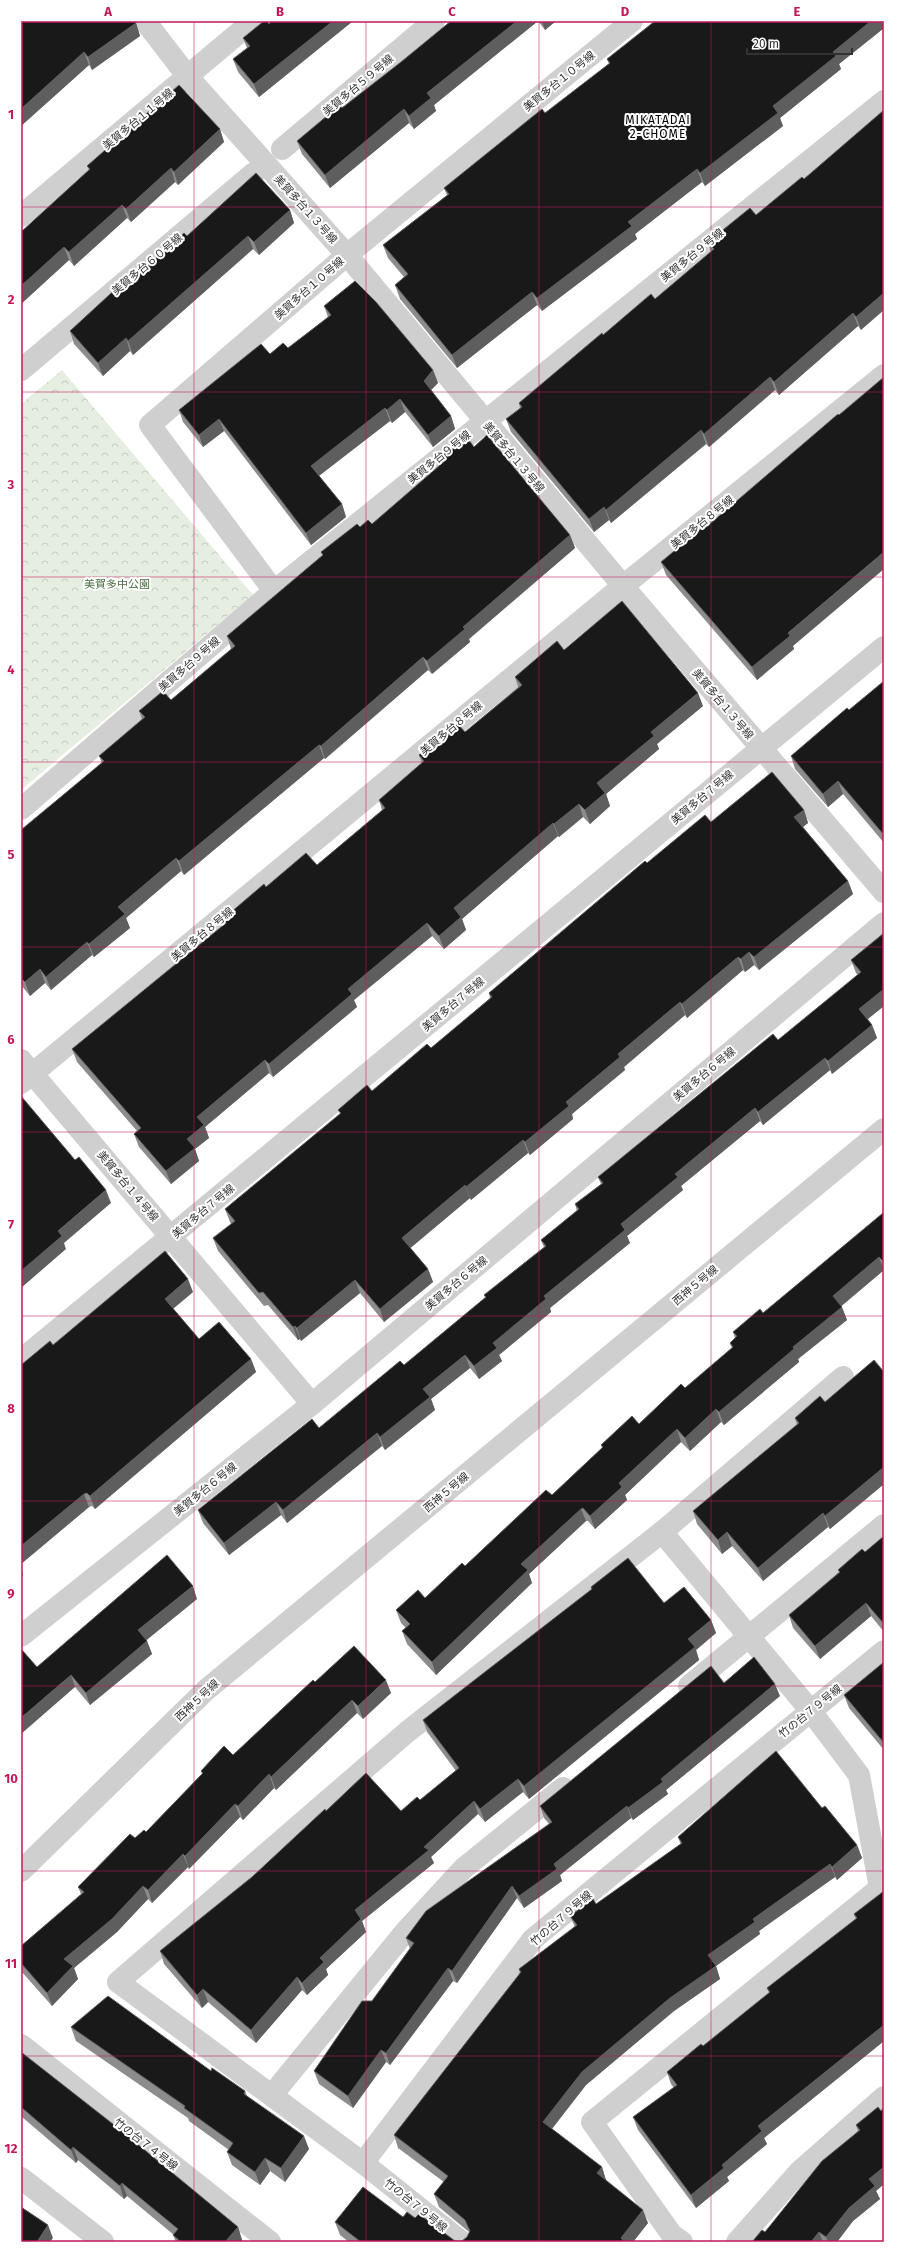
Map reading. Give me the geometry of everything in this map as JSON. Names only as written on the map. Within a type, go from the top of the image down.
[{"type":"street","name":"美賀多台１３号線","points":[[145,21],[188,77],[347,255],[623,586],[884,892]]},
{"type":"street","name":"美賀多台１１号線","points":[[21,216],[253,21]]},
{"type":"street","name":"美賀多台５９号線","points":[[282,149],[434,21]]},
{"type":"street","name":"美賀多台１０号線","points":[[274,591],[150,425],[347,255],[632,21]]},
{"type":"street","name":"美賀多台９号線","points":[[21,809],[274,591],[884,101]]},
{"type":"street","name":"美賀多台６０号線","points":[[21,370],[254,173]]},
{"type":"street","name":"美賀多台８号線","points":[[25,1072],[884,375]]},
{"type":"street","name":"美賀多台７号線","points":[[21,1360],[171,1238],[884,647]]},
{"type":"street","name":"美賀多台６号線","points":[[21,1636],[312,1404],[884,923]]},
{"type":"street","name":"美賀多台１４号線","points":[[25,1072],[171,1238],[312,1404]]},
{"type":"street","name":"西神５号線","points":[[21,1871],[206,1690],[884,1129]]},
{"type":"street","points":[[363,2163],[118,1982],[407,1732],[662,1532],[843,1377]]},
{"type":"street","points":[[675,1697],[884,1525]]},
{"type":"street","points":[[662,1532],[810,1710],[859,1775],[882,1890],[592,2122],[674,2240]]},
{"type":"street","name":"竹の台７９号線","points":[[462,2242],[363,2163],[533,1939],[810,1710],[884,1651]]},
{"type":"street","points":[[272,2095],[405,1932],[464,1868],[576,1777]]},
{"type":"street","name":"竹の台７４号線","points":[[21,2045],[270,2242]]},
{"type":"street","points":[[737,2242],[799,2172],[884,2097]]},
{"type":"street","points":[[21,2178],[103,2242]]},
{"type":"green space","name":"美賀多中公園","points":[[62,370],[253,595],[21,790],[21,404]]},
{"type":"building","points":[[21,21],[135,21],[136,23],[88,57],[84,52],[21,109]]},
{"type":"building","points":[[264,21],[267,21],[269,24],[272,21],[333,21],[254,84],[233,59],[250,46],[243,38]]},
{"type":"building","points":[[451,21],[517,21],[427,93],[431,98],[409,116],[404,109],[325,175],[297,141],[340,105],[342,108]]},
{"type":"building","points":[[655,21],[871,21],[833,52],[836,56],[773,106],[778,113],[700,173],[697,169],[628,222],[632,226],[537,298],[532,292],[452,355],[395,285],[408,274],[383,245],[449,194],[444,188],[542,109],[545,113],[610,63],[607,59]]},
{"type":"building","points":[[179,85],[220,129],[174,172],[171,168],[126,209],[122,205],[69,252],[64,247],[21,286],[21,232],[90,169],[87,166]]},
{"type":"building","points":[[884,110],[884,293],[856,317],[853,313],[774,382],[770,377],[704,434],[701,430],[606,510],[604,507],[589,519],[506,419],[522,407],[519,403],[602,333],[603,335],[651,294],[655,299],[714,249],[708,242],[750,208],[756,215],[802,177],[804,179]]},
{"type":"building","points":[[256,173],[290,210],[254,242],[248,236],[128,341],[126,338],[98,363],[70,331],[121,284],[124,287],[184,233],[187,236]]},
{"type":"building","points":[[355,281],[376,302],[433,370],[424,381],[451,416],[428,435],[400,399],[387,410],[385,408],[311,466],[342,504],[306,533],[219,419],[199,435],[179,410],[261,344],[270,354],[283,343],[288,348],[331,315],[324,306]]},
{"type":"building","points":[[884,377],[884,552],[788,633],[790,636],[752,667],[661,562],[703,527],[704,529],[838,414],[839,415]]},
{"type":"building","points":[[487,435],[570,535],[463,627],[465,629],[427,661],[423,657],[321,746],[319,745],[179,861],[176,858],[118,907],[125,914],[89,944],[87,942],[46,977],[40,969],[25,982],[21,978],[21,830],[104,761],[99,756],[145,717],[139,711],[163,691],[171,700],[235,646],[227,636],[323,555],[321,552],[357,524],[360,527],[368,520],[372,524],[447,459],[443,454],[466,436],[474,447]]},
{"type":"building","points":[[622,601],[698,693],[651,732],[654,736],[597,783],[605,793],[585,810],[579,804],[554,824],[553,823],[454,908],[461,917],[439,936],[427,923],[348,989],[352,994],[269,1064],[265,1060],[197,1117],[204,1125],[187,1139],[195,1148],[166,1171],[134,1134],[141,1128],[72,1049],[226,923],[223,919],[264,884],[266,887],[306,853],[317,865],[385,808],[379,800],[424,761],[419,755],[457,723],[465,732],[522,685],[515,677],[557,641],[564,650]]},
{"type":"building","points":[[884,681],[884,835],[838,781],[823,794],[791,756],[847,708],[849,710]]},
{"type":"building","points":[[772,772],[804,810],[794,817],[848,881],[754,957],[749,952],[741,959],[738,957],[682,1004],[680,1002],[618,1054],[620,1057],[566,1102],[569,1106],[525,1142],[523,1140],[466,1187],[465,1185],[402,1238],[428,1269],[380,1309],[355,1280],[297,1328],[295,1326],[293,1327],[263,1292],[259,1293],[213,1238],[235,1221],[225,1209],[341,1113],[338,1110],[367,1085],[372,1091],[427,1044],[431,1048],[492,997],[489,993],[645,861],[647,863],[705,815],[711,822]]},
{"type":"building","points":[[884,933],[884,989],[859,1009],[872,1025],[828,1061],[825,1058],[758,1112],[755,1108],[675,1174],[678,1177],[621,1224],[625,1230],[544,1296],[546,1299],[493,1343],[497,1348],[474,1366],[465,1355],[423,1389],[430,1397],[380,1437],[377,1433],[283,1510],[276,1502],[224,1543],[198,1510],[312,1419],[319,1428],[400,1361],[404,1365],[486,1297],[484,1295],[546,1246],[541,1240],[579,1209],[575,1204],[603,1183],[598,1177],[773,1034],[778,1040],[861,972],[851,960]]},
{"type":"building","points":[[21,1096],[75,1160],[79,1157],[106,1190],[58,1231],[62,1236],[21,1271]]},
{"type":"building","points":[[883,1213],[884,1262],[879,1257],[833,1296],[842,1307],[793,1347],[794,1349],[719,1412],[716,1409],[685,1438],[677,1429],[619,1483],[622,1487],[590,1516],[583,1508],[581,1509],[521,1564],[528,1570],[432,1662],[402,1631],[410,1624],[396,1610],[418,1590],[425,1598],[462,1563],[465,1566],[546,1490],[552,1495],[603,1447],[601,1445],[632,1416],[639,1424],[681,1384],[685,1388],[733,1347],[730,1343],[737,1336],[733,1332],[760,1309],[763,1313]]},
{"type":"building","points":[[165,1251],[188,1279],[165,1299],[199,1339],[219,1322],[251,1359],[90,1496],[87,1493],[84,1494],[21,1546],[21,1365],[50,1341],[53,1345]]},
{"type":"building","points":[[874,1360],[884,1372],[884,1467],[825,1516],[823,1513],[758,1568],[727,1532],[718,1540],[693,1511],[799,1423],[795,1418],[820,1396],[825,1402]]},
{"type":"building","points":[[884,1536],[884,1624],[866,1603],[815,1646],[789,1615],[840,1572],[838,1570],[862,1549],[865,1552]]},
{"type":"building","points":[[167,1555],[193,1586],[138,1630],[147,1641],[86,1693],[71,1675],[21,1718],[22,1650],[37,1667]]},
{"type":"building","points":[[628,1558],[664,1603],[684,1587],[711,1620],[688,1639],[695,1647],[524,1786],[518,1779],[480,1809],[474,1801],[424,1847],[429,1850],[355,1910],[361,1919],[320,1958],[324,1962],[302,1983],[297,1977],[251,2030],[203,1989],[197,1995],[160,1951],[252,1877],[366,1773],[401,1811],[417,1797],[420,1800],[459,1768],[423,1720],[592,1589],[591,1587]]},
{"type":"building","points":[[354,1646],[386,1680],[358,1706],[352,1700],[271,1777],[269,1774],[238,1806],[235,1804],[185,1856],[183,1854],[148,1890],[143,1886],[112,1919],[64,1959],[73,1966],[47,1993],[21,1963],[21,1946],[84,1892],[78,1887],[130,1834],[135,1838],[144,1830],[146,1832],[203,1773],[201,1771],[224,1746],[233,1755],[313,1680],[315,1682]]},
{"type":"building","points":[[754,1657],[775,1684],[661,1779],[663,1782],[628,1808],[627,1806],[554,1864],[557,1869],[519,1896],[512,1886],[452,1971],[448,1968],[386,2053],[381,2050],[348,2096],[314,2071],[362,2001],[372,2001],[414,1943],[406,1938],[426,1911],[552,1822],[540,1806],[711,1666],[724,1683]]},
{"type":"building","points":[[884,1662],[884,1743],[844,1695]]},
{"type":"building","points":[[776,1751],[822,1808],[825,1806],[857,1845],[832,1867],[830,1864],[753,1919],[755,1922],[708,1955],[716,1966],[670,1998],[582,2072],[543,2122],[602,2167],[597,2173],[643,2210],[621,2238],[625,2242],[361,2242],[335,2222],[363,2187],[403,2217],[407,2212],[415,2218],[419,2214],[455,2241],[462,2241],[467,2237],[470,2231],[465,2220],[434,2194],[448,2176],[394,2135],[521,1972],[519,1969],[577,1925],[570,1916],[593,1899],[596,1904],[682,1843],[678,1837]]},
{"type":"building","points":[[884,1891],[884,2025],[758,2126],[762,2131],[722,2165],[724,2168],[691,2195],[633,2117],[677,2085],[667,2072],[701,2044],[703,2046],[770,1992],[767,1988],[857,1918],[854,1914]]},
{"type":"building","points":[[108,1996],[211,2071],[212,2068],[245,2091],[244,2094],[304,2136],[281,2168],[265,2158],[255,2172],[227,2152],[233,2143],[184,2108],[185,2106],[71,2027]]},
{"type":"building","points":[[21,2052],[118,2128],[238,2227],[225,2242],[181,2242],[173,2235],[178,2229],[122,2183],[120,2186],[73,2147],[71,2150],[21,2107]]},
{"type":"building","points":[[878,2107],[881,2111],[884,2108],[884,2167],[869,2179],[875,2186],[849,2208],[826,2237],[819,2232],[811,2242],[752,2242],[762,2230],[765,2232],[822,2161],[860,2130],[856,2125]]},
{"type":"building","points":[[21,2207],[48,2225],[37,2242],[21,2242]]},
{"type":"district","name":"MIKATADAI 2-CHOME","points":[[658,127]]}]
